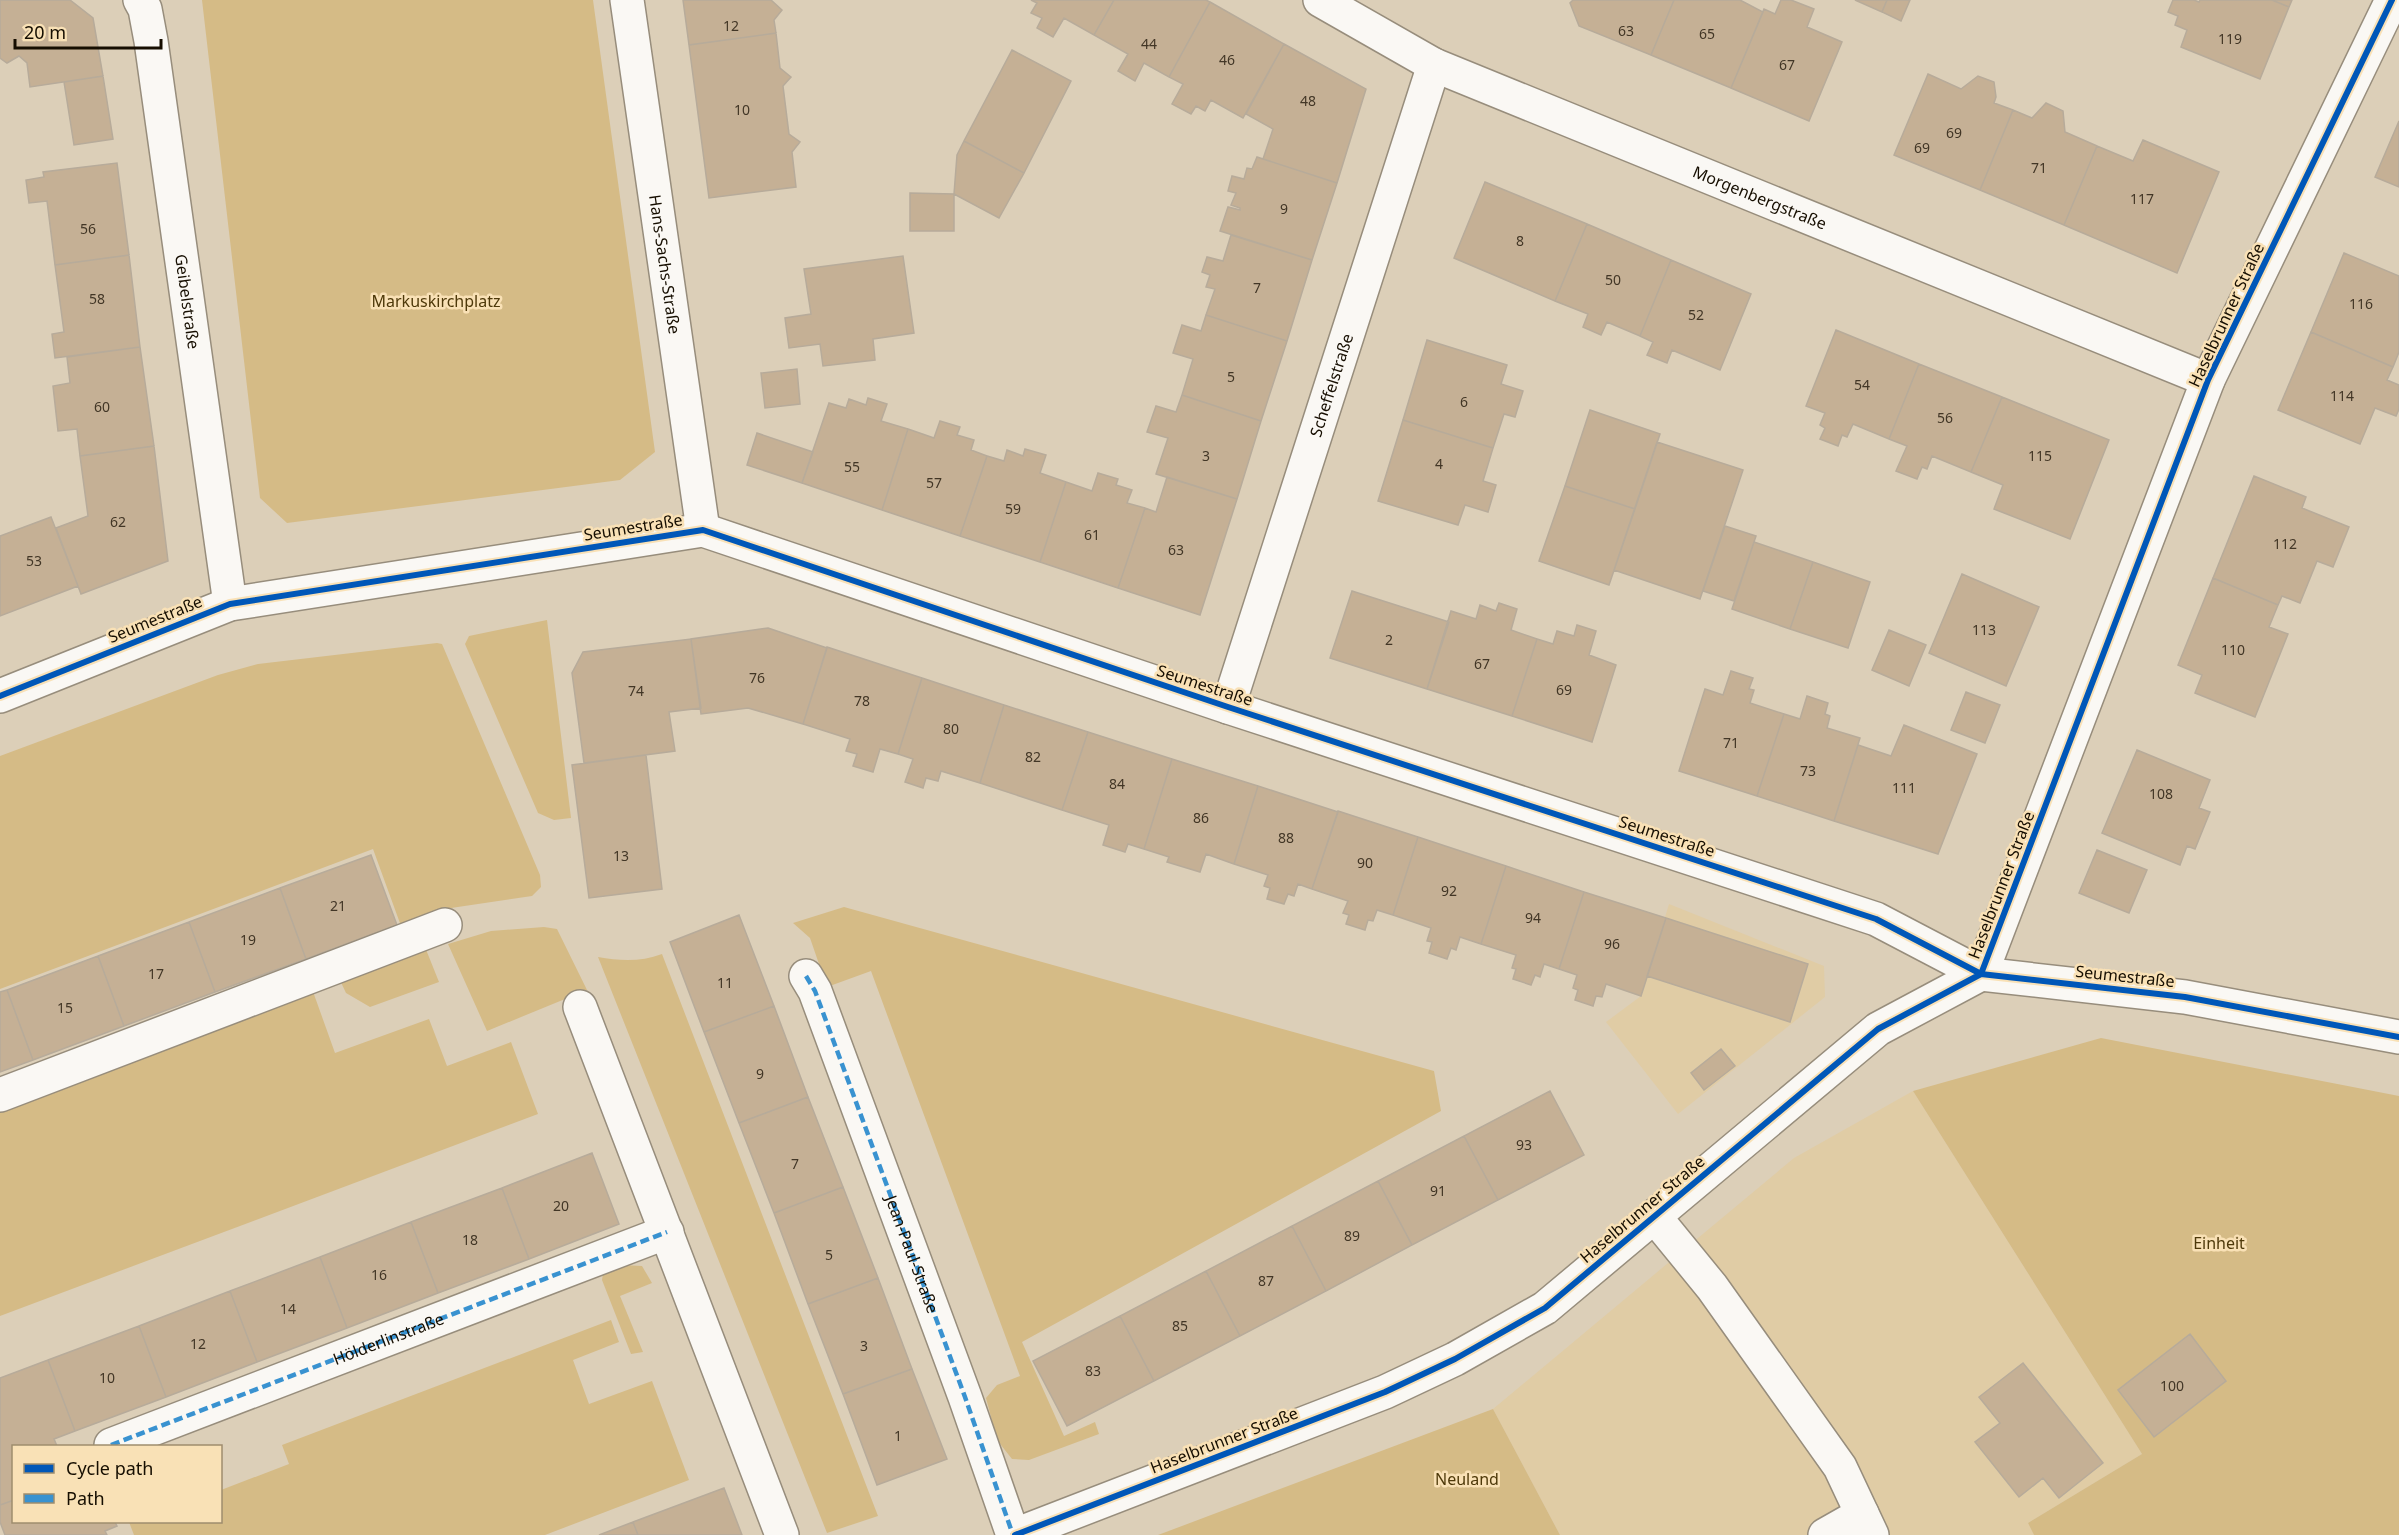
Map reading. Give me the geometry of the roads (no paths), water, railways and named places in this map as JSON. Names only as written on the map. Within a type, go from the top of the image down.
[{"type":"street","name":"Geibelstraße","points":[[140,0],[145,9],[151,41],[230,604]]},
{"type":"street","name":"Hans-Sachs-Straße","points":[[627,0],[703,530]]},
{"type":"street","name":"Morgenbergstraße","points":[[1320,0],[1434,64],[2208,380]]},
{"type":"street","name":"Haselbrunner Straße","points":[[1014,1535],[1385,1392],[1455,1359],[1545,1308],[1878,1029],[1981,974],[2208,380],[2392,0]]},
{"type":"street","name":"Scheffelstraße","points":[[1228,707],[1434,64]]},
{"type":"street","name":"Seumestraße","points":[[0,696],[230,604],[703,530],[1228,707],[1876,919],[1981,974],[2185,997],[2399,1037]]},
{"type":"street","points":[[0,1095],[445,925]]},
{"type":"street","name":"Jean-Paul-Straße","points":[[807,976],[815,991],[1014,1535]]},
{"type":"street","points":[[580,1007],[782,1535]]},
{"type":"street","points":[[1654,1216],[1712,1287],[1840,1467],[1867,1525],[1825,1535]]},
{"type":"street","name":"Hölderlinstraße","points":[[111,1445],[667,1232]]},
{"type":"park label","name":"Markuskirchplatz","points":[[436,301]]},
{"type":"park label","name":"Einheit","points":[[2219,1243]]},
{"type":"park label","name":"Neuland","points":[[1467,1479]]}]
